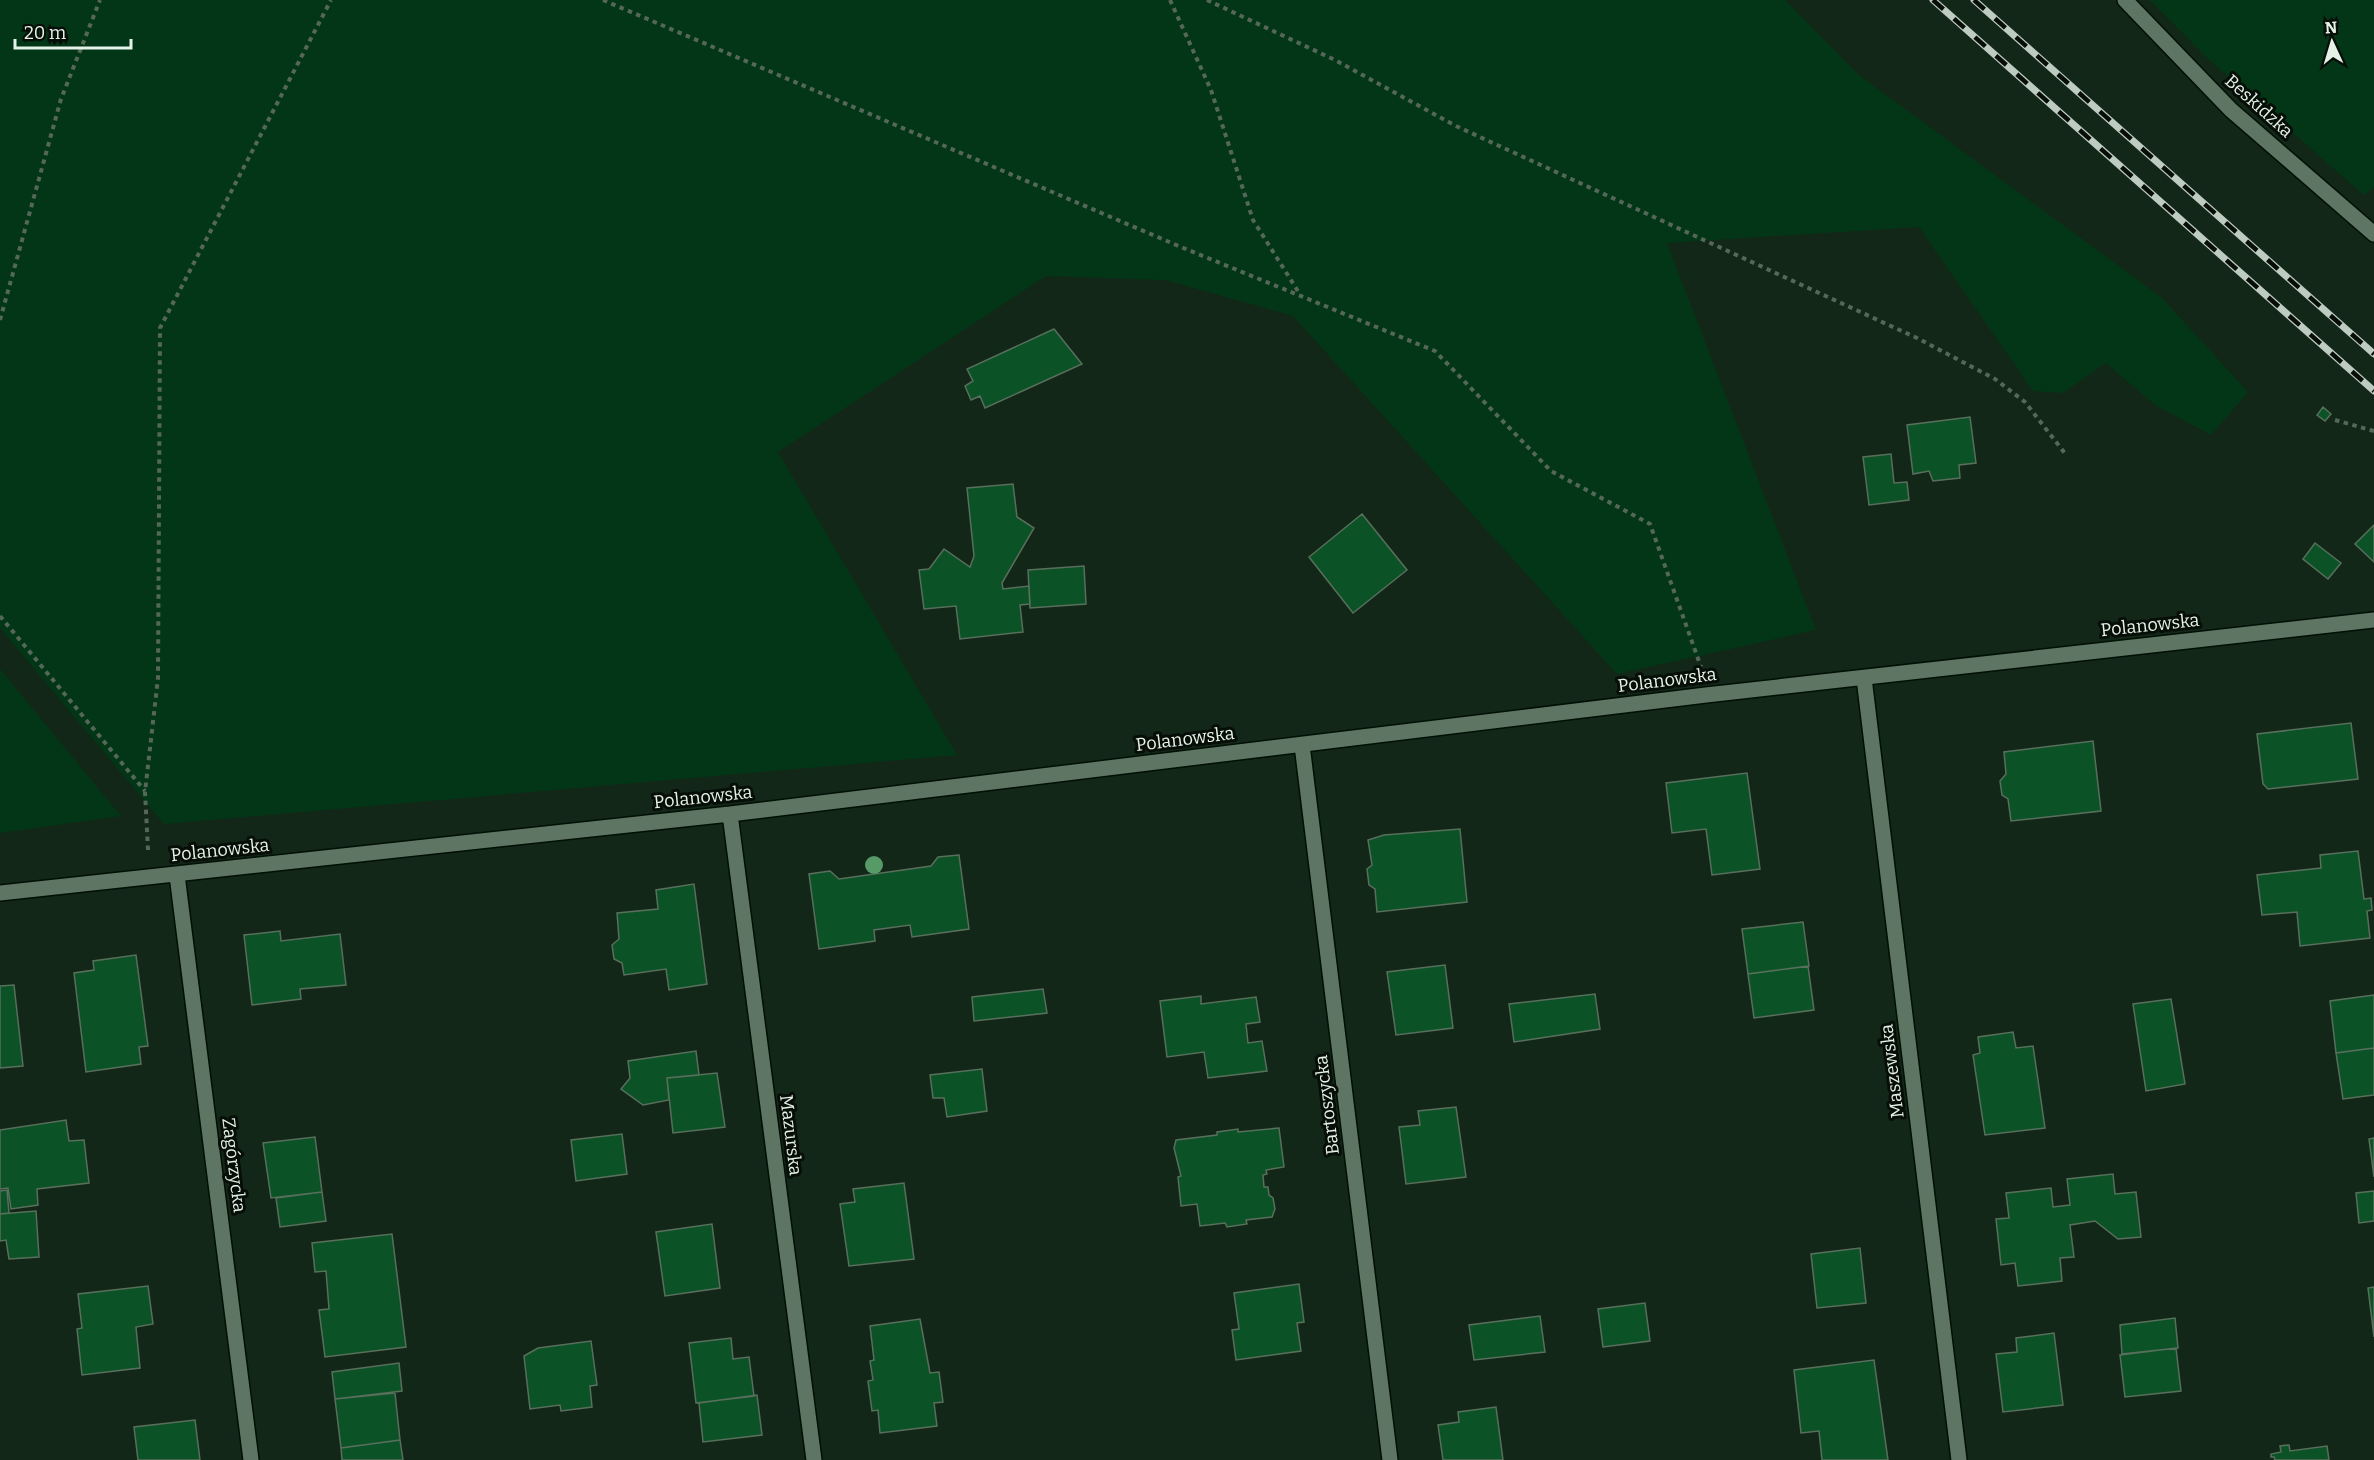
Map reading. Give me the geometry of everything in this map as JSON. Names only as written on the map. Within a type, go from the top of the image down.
[{"type":"street","name":"Beskidzka","points":[[2125,0],[2231,110],[2374,234]]},
{"type":"street","name":"Polanowska","points":[[0,893],[730,814],[1706,695],[2374,621]]},
{"type":"street","name":"Maszewska","points":[[1864,678],[1959,1460]]},
{"type":"street","name":"Bartoszycka","points":[[1302,745],[1390,1460]]},
{"type":"street","name":"Mazurska","points":[[730,814],[814,1460]]},
{"type":"street","name":"Zagórzycka","points":[[177,875],[251,1460]]},
{"type":"path","points":[[0,320],[61,99],[100,0]]},
{"type":"path","points":[[153,877],[147,841],[145,792],[158,678],[159,328],[331,0]]},
{"type":"path","points":[[603,0],[1302,297],[1435,351],[1551,471],[1650,524],[1704,674],[1706,695]]},
{"type":"path","points":[[1170,0],[1211,90],[1253,220],[1302,297]]},
{"type":"path","points":[[1207,0],[1335,60],[1456,126],[1917,338],[1995,379],[2025,402],[2067,456]]},
{"type":"path","points":[[2335,420],[2374,431]]},
{"type":"path","points":[[0,616],[145,792]]},
{"type":"green space","points":[[0,0],[1785,0],[1859,75],[2161,297],[2248,392],[2211,435],[2155,405],[2106,363],[2063,393],[2033,391],[1919,227],[1667,243],[1816,630],[1617,674],[1293,316],[1165,280],[1046,276],[778,452],[957,755],[164,824],[0,628]]},
{"type":"green space","points":[[2150,0],[2374,0],[2374,187],[2364,195],[2206,57]]},
{"type":"green space","points":[[0,669],[121,816],[0,833]]},
{"type":"building","points":[[1054,329],[1082,364],[985,408],[980,396],[971,400],[965,386],[973,381],[967,369]]},
{"type":"building","points":[[2323,407],[2331,414],[2325,421],[2317,415]]},
{"type":"building","points":[[1970,417],[1976,463],[1959,465],[1960,478],[1933,481],[1929,471],[1913,474],[1907,425]]},
{"type":"building","points":[[1891,454],[1894,483],[1907,482],[1909,500],[1869,505],[1863,457]]},
{"type":"building","points":[[1013,484],[1017,517],[1034,528],[1002,583],[1003,589],[1029,586],[1030,604],[1020,605],[1023,632],[960,639],[956,606],[924,609],[919,570],[929,569],[944,549],[970,567],[974,556],[967,488]]},
{"type":"building","points":[[1362,514],[1407,570],[1353,613],[1309,557]]},
{"type":"building","points":[[2374,525],[2374,562],[2355,544]]},
{"type":"building","points":[[2315,543],[2341,563],[2328,579],[2303,559]]},
{"type":"building","points":[[1084,566],[1086,604],[1030,608],[1028,570]]},
{"type":"building","points":[[2351,723],[2358,779],[2268,789],[2263,784],[2257,734]]},
{"type":"building","points":[[2093,741],[2101,811],[2011,821],[2008,799],[2002,795],[2000,781],[2006,774],[2004,752]]},
{"type":"building","points":[[1747,773],[1760,869],[1712,875],[1706,829],[1672,833],[1666,783]]},
{"type":"building","points":[[1460,829],[1467,902],[1377,912],[1375,889],[1369,885],[1367,869],[1372,865],[1368,840],[1384,835]]},
{"type":"building","points":[[2358,851],[2364,899],[2371,898],[2372,910],[2367,911],[2370,938],[2300,946],[2297,912],[2262,915],[2257,875],[2321,868],[2320,855]]},
{"type":"building","points":[[959,855],[969,929],[912,937],[910,925],[874,930],[875,941],[819,949],[809,874],[830,871],[839,879],[931,866],[938,857]]},
{"type":"building","points":[[694,884],[707,984],[669,990],[666,969],[624,975],[622,963],[614,959],[612,945],[619,939],[617,913],[658,909],[656,890]]},
{"type":"building","points":[[1803,922],[1809,966],[1748,974],[1742,929]]},
{"type":"building","points":[[280,931],[281,941],[340,934],[346,985],[300,989],[301,999],[252,1005],[244,935]]},
{"type":"building","points":[[136,955],[148,1046],[139,1047],[141,1064],[86,1072],[74,973],[94,970],[93,961]]},
{"type":"building","points":[[1445,965],[1453,1028],[1396,1035],[1387,972]]},
{"type":"building","points":[[1808,966],[1814,1010],[1754,1018],[1748,974]]},
{"type":"building","points":[[14,985],[23,1066],[0,1068],[0,986]]},
{"type":"building","points":[[1043,989],[1047,1013],[974,1021],[972,997]]},
{"type":"building","points":[[1595,994],[1600,1029],[1514,1042],[1509,1004]]},
{"type":"building","points":[[2374,995],[2374,1048],[2336,1053],[2330,1001]]},
{"type":"building","points":[[1201,996],[1201,1004],[1256,997],[1260,1022],[1246,1024],[1248,1043],[1262,1041],[1267,1071],[1208,1078],[1204,1052],[1167,1057],[1160,1001]]},
{"type":"building","points":[[2171,999],[2185,1084],[2146,1091],[2133,1004]]},
{"type":"building","points":[[2013,1032],[2016,1048],[2033,1046],[2045,1128],[1985,1135],[1973,1055],[1980,1053],[1978,1037]]},
{"type":"building","points":[[2374,1048],[2374,1095],[2343,1099],[2336,1053]]},
{"type":"building","points":[[696,1051],[699,1075],[667,1078],[669,1100],[643,1105],[621,1089],[630,1078],[628,1061]]},
{"type":"building","points":[[982,1069],[987,1111],[947,1117],[944,1098],[933,1098],[930,1075]]},
{"type":"building","points":[[717,1073],[725,1127],[673,1133],[667,1078]]},
{"type":"building","points":[[1456,1107],[1466,1177],[1406,1184],[1399,1127],[1420,1125],[1418,1111]]},
{"type":"building","points":[[66,1120],[69,1141],[84,1140],[89,1183],[37,1189],[38,1205],[11,1209],[8,1188],[0,1189],[0,1130]]},
{"type":"building","points":[[1279,1128],[1284,1167],[1266,1170],[1267,1174],[1263,1175],[1264,1187],[1268,1187],[1269,1195],[1273,1198],[1275,1209],[1272,1217],[1246,1220],[1247,1224],[1227,1227],[1225,1223],[1200,1226],[1197,1204],[1181,1206],[1178,1177],[1181,1176],[1174,1148],[1176,1140],[1217,1135],[1217,1132],[1238,1129],[1238,1132]]},
{"type":"building","points":[[622,1134],[627,1174],[576,1181],[571,1140]]},
{"type":"building","points":[[315,1137],[322,1192],[271,1198],[263,1143]]},
{"type":"building","points":[[2374,1138],[2374,1177],[2369,1139]]},
{"type":"building","points":[[2113,1174],[2115,1194],[2136,1192],[2141,1237],[2118,1239],[2095,1221],[2070,1225],[2074,1257],[2060,1258],[2062,1281],[2018,1286],[2015,1263],[2001,1265],[1996,1219],[2009,1218],[2006,1193],[2051,1188],[2053,1207],[2070,1205],[2067,1179]]},
{"type":"building","points":[[904,1183],[914,1259],[849,1266],[840,1204],[855,1202],[853,1189]]},
{"type":"building","points":[[7,1190],[9,1213],[0,1214],[0,1191]]},
{"type":"building","points":[[2374,1191],[2374,1221],[2359,1223],[2356,1193]]},
{"type":"building","points":[[322,1192],[326,1221],[280,1227],[276,1198]]},
{"type":"building","points":[[36,1211],[39,1257],[9,1259],[6,1240],[0,1241],[0,1214]]},
{"type":"building","points":[[712,1224],[720,1288],[665,1296],[656,1232]]},
{"type":"building","points":[[392,1234],[406,1347],[325,1357],[319,1310],[329,1309],[326,1271],[315,1272],[312,1243]]},
{"type":"building","points":[[1860,1248],[1866,1303],[1817,1308],[1811,1254]]},
{"type":"building","points":[[1299,1284],[1304,1322],[1297,1323],[1301,1351],[1236,1360],[1232,1330],[1239,1329],[1234,1293]]},
{"type":"building","points":[[148,1286],[153,1324],[136,1327],[140,1368],[82,1375],[77,1329],[82,1328],[78,1294]]},
{"type":"building","points":[[2374,1287],[2374,1337],[2368,1288]]},
{"type":"building","points":[[1645,1303],[1650,1341],[1603,1347],[1598,1309]]},
{"type":"building","points":[[1540,1316],[1545,1352],[1474,1360],[1469,1325]]},
{"type":"building","points":[[2175,1318],[2178,1348],[2122,1354],[2120,1325]]},
{"type":"building","points":[[920,1319],[930,1373],[939,1372],[943,1402],[934,1403],[937,1426],[880,1433],[878,1410],[872,1411],[868,1381],[873,1380],[870,1361],[874,1360],[870,1326]]},
{"type":"building","points":[[2054,1333],[2063,1405],[2003,1412],[1996,1354],[2017,1352],[2016,1338]]},
{"type":"building","points":[[731,1338],[733,1359],[749,1357],[754,1396],[696,1403],[689,1343]]},
{"type":"building","points":[[591,1341],[597,1385],[590,1386],[592,1407],[561,1411],[560,1405],[530,1409],[524,1356],[538,1348]]},
{"type":"building","points":[[2176,1348],[2181,1391],[2125,1397],[2120,1355]]},
{"type":"building","points":[[1874,1360],[1888,1460],[1822,1460],[1819,1431],[1801,1433],[1794,1370]]},
{"type":"building","points":[[399,1363],[402,1391],[335,1399],[332,1372]]},
{"type":"building","points":[[395,1393],[400,1440],[341,1448],[335,1399]]},
{"type":"building","points":[[757,1395],[762,1435],[703,1442],[699,1403]]},
{"type":"building","points":[[1496,1407],[1503,1460],[1443,1460],[1438,1425],[1459,1422],[1458,1412]]},
{"type":"building","points":[[195,1420],[200,1460],[138,1460],[134,1427]]},
{"type":"building","points":[[400,1440],[403,1460],[342,1460],[341,1448]]},
{"type":"building","points":[[2289,1445],[2290,1451],[2327,1446],[2329,1460],[2275,1460],[2271,1457],[2271,1454],[2281,1452],[2280,1446]]},
{"type":"railway","points":[[1933,0],[2374,391]]},
{"type":"railway","points":[[1974,0],[2374,354]]}]
